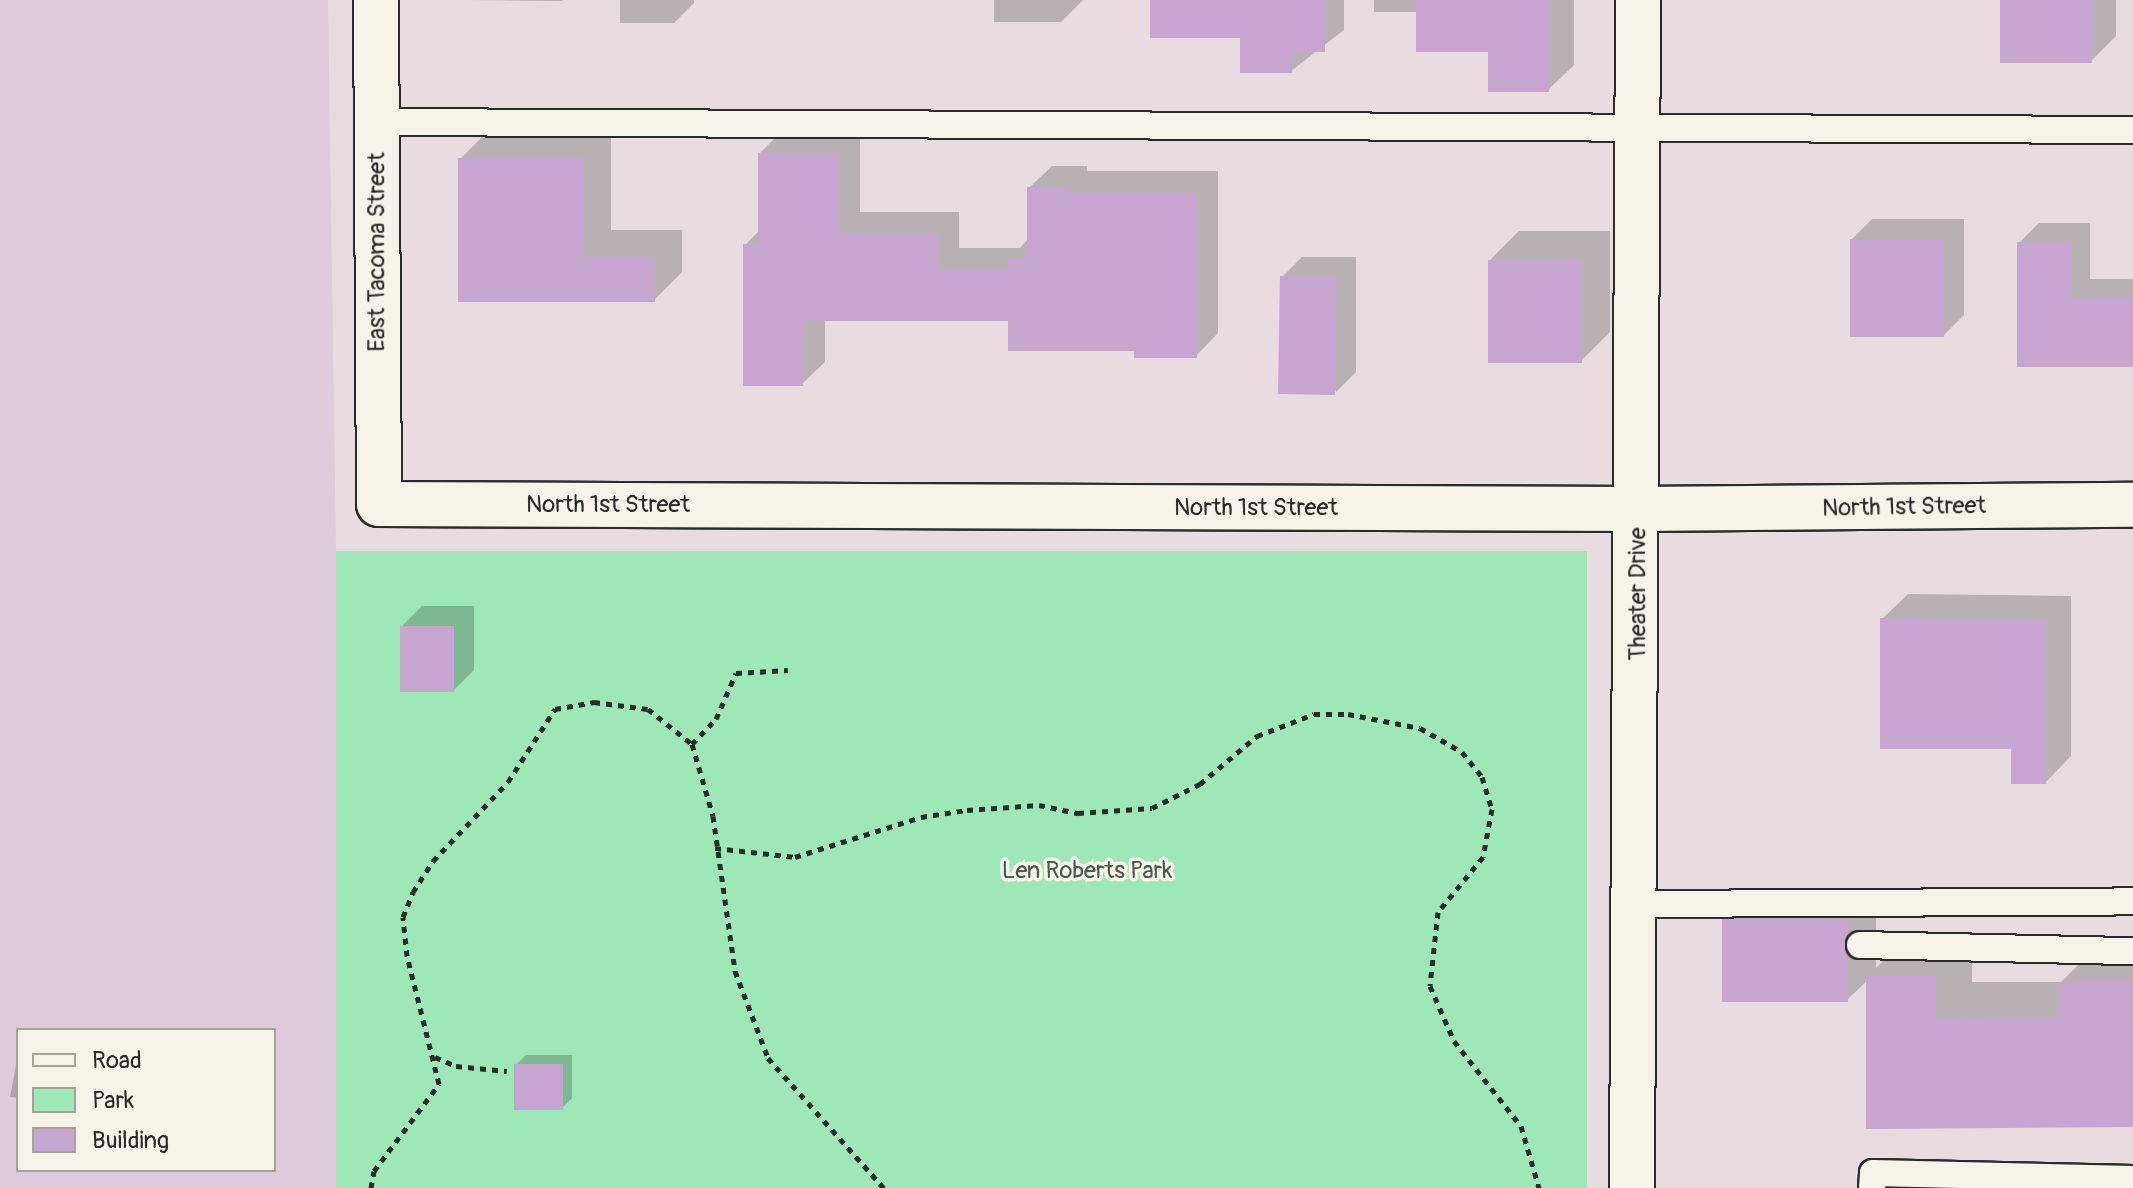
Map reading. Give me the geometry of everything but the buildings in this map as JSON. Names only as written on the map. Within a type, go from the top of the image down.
[{"type":"street","name":"East Tacoma Street","points":[[376,0],[379,504]]},
{"type":"street","name":"Theater Drive","points":[[1632,1188],[1639,509],[1638,0]]},
{"type":"street","name":"North 1st Street","points":[[379,504],[1639,509],[2133,505]]},
{"type":"lane","points":[[376,122],[2133,130]]},
{"type":"lane","points":[[1637,904],[2133,901]]},
{"type":"lane","points":[[1860,945],[2133,951]]},
{"type":"lane","points":[[1873,1181],[2133,1179]]},
{"type":"path","points":[[692,744],[716,719],[736,673],[788,670]]},
{"type":"path","points":[[371,1188],[374,1171],[439,1084],[434,1057],[411,984],[403,917],[433,861],[508,782],[555,709],[594,702],[648,709],[692,744],[713,816],[715,848],[735,971],[768,1058],[884,1188]]},
{"type":"path","points":[[715,848],[795,857],[921,817],[967,810],[1039,805],[1078,813],[1152,808],[1200,784],[1257,736],[1314,714],[1348,714],[1420,728],[1462,752],[1482,777],[1492,809],[1483,857],[1438,912],[1430,986],[1454,1041],[1521,1126],[1539,1188]]},
{"type":"path","points":[[434,1057],[456,1066],[507,1071]]},
{"type":"shaded area","points":[[0,0],[328,0],[336,551],[336,1188],[0,1188]]},
{"type":"green space","name":"Len Roberts Park","points":[[336,551],[1587,551],[1587,1188],[336,1188]]}]
